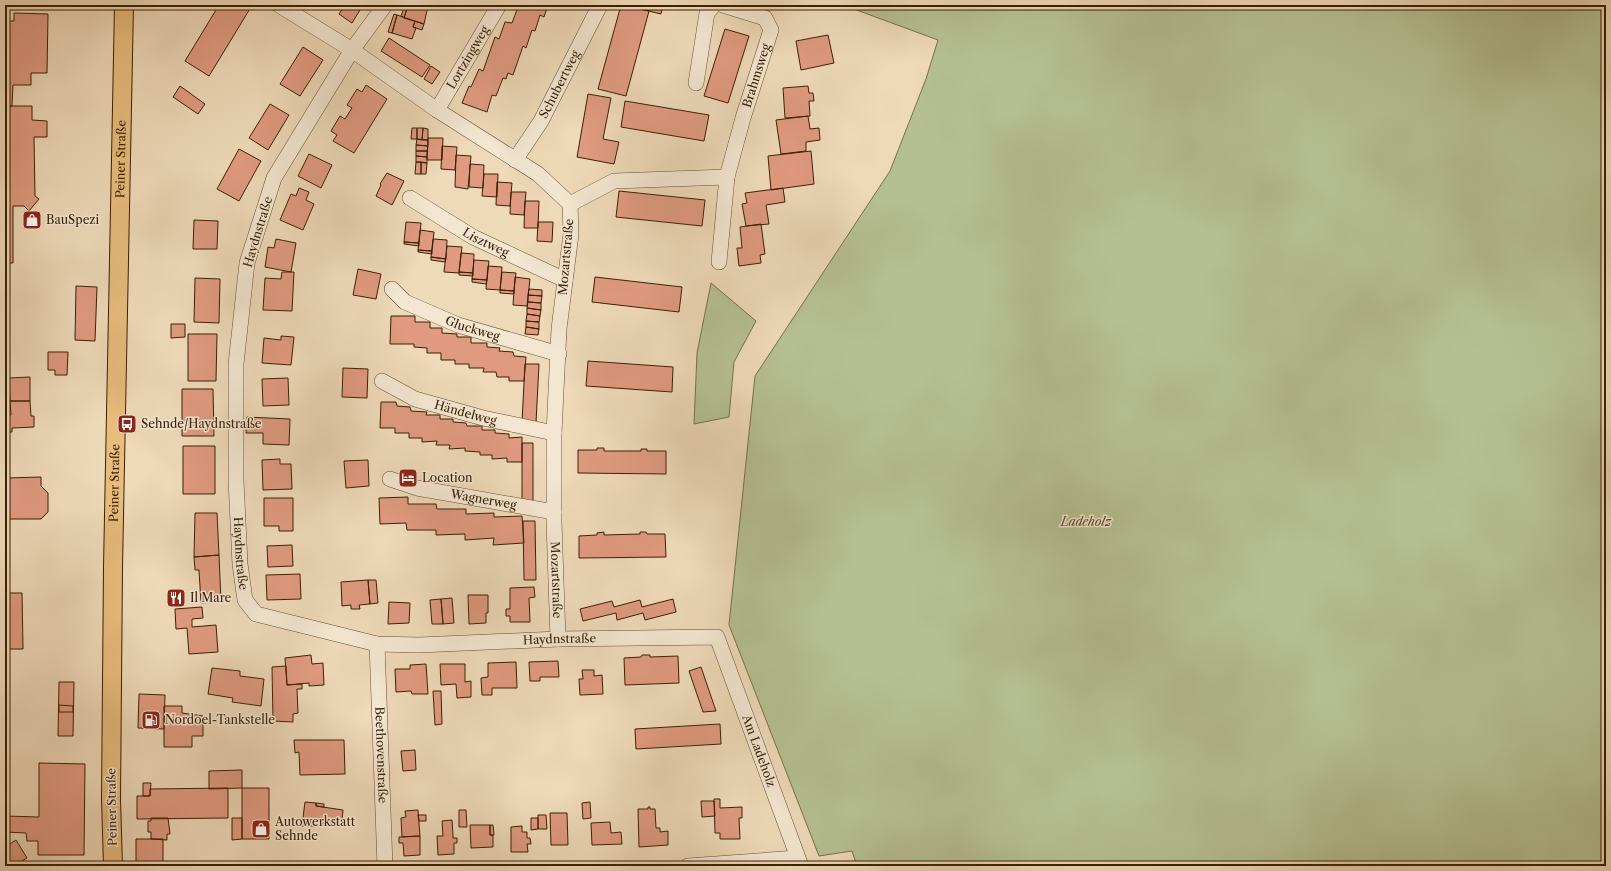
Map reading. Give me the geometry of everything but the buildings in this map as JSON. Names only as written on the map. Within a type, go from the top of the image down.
[{"type":"main road","name":"Peiner Straße","points":[[113,866],[111,799],[113,567],[124,13]]},
{"type":"street","points":[[116,5],[124,13]]},
{"type":"street","name":"Mozartstraße","points":[[279,5],[352,50],[437,110],[538,174],[570,204],[571,234],[559,329],[559,354],[554,433],[554,512],[558,639]]},
{"type":"street","name":"Haydnstraße","points":[[385,5],[352,50],[274,178],[247,263],[236,364],[236,488],[240,564],[245,600],[256,614],[377,644],[419,645],[558,639],[717,636]]},
{"type":"street","name":"Lortzingweg","points":[[437,110],[499,5]]},
{"type":"street","name":"Schubertweg","points":[[515,160],[541,121],[600,5]]},
{"type":"street","points":[[696,83],[708,13],[714,5]]},
{"type":"street","name":"Brahmsweg","points":[[720,262],[727,177],[743,118],[772,30],[765,18],[723,5]]},
{"type":"street","points":[[570,204],[614,181],[727,177]]},
{"type":"street","name":"Lisztweg","points":[[410,198],[473,237],[565,280]]},
{"type":"street","name":"Gluckweg","points":[[392,289],[404,302],[458,325],[559,354]]},
{"type":"street","name":"Händelweg","points":[[382,381],[415,399],[483,418],[554,433]]},
{"type":"street","name":"Wagnerweg","points":[[390,479],[417,488],[554,512]]},
{"type":"street","name":"Am Ladeholz","points":[[717,636],[799,862]]},
{"type":"street","name":"Beethovenstraße","points":[[377,644],[385,866]]},
{"type":"street","points":[[688,866],[799,862]]},
{"type":"green space","name":"Ladeholz","points":[[843,5],[1606,5],[1606,866],[857,866],[852,851],[819,856],[729,625],[755,376],[890,171],[926,79],[938,40]]},
{"type":"green space","points":[[711,283],[756,321],[734,362],[729,417],[694,424],[697,353]]},
{"type":"place","name":"BauSpezi","points":[[32,220]]},
{"type":"place","name":"Sehnde/Haydnstraße","points":[[127,424]]},
{"type":"place","name":"Location","points":[[408,478]]},
{"type":"place","name":"Il Mare","points":[[176,598]]},
{"type":"place","name":"Nordoel-Tankstelle","points":[[151,720]]},
{"type":"place","name":"Autowerkstatt Sehnde","points":[[261,829]]}]
